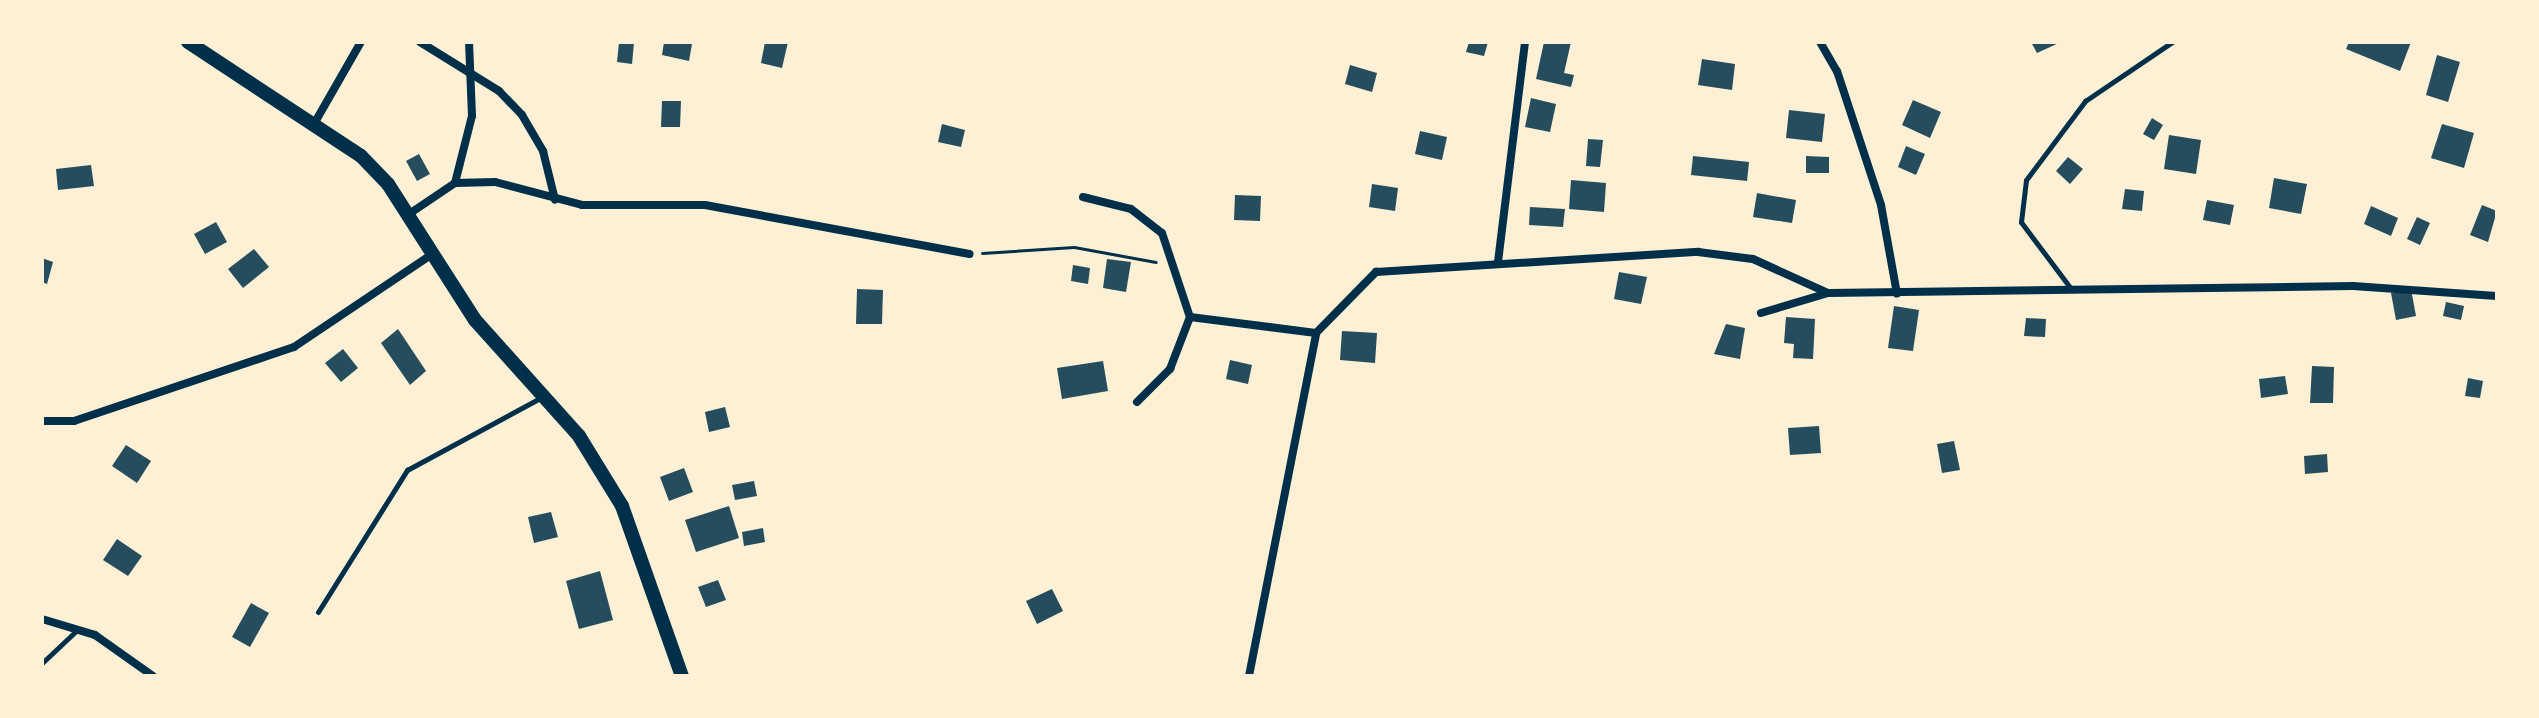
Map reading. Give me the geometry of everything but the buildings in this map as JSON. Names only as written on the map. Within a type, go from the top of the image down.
[{"type":"main road","points":[[188,42],[361,156],[409,214],[431,255],[475,320],[579,436],[622,506],[682,676]]},
{"type":"street","points":[[314,124],[361,42]]},
{"type":"street","points":[[420,42],[473,73],[534,133],[555,200]]},
{"type":"street","points":[[455,183],[469,134],[473,73],[469,42]]},
{"type":"street","points":[[1498,262],[1525,42]]},
{"type":"street","points":[[1820,42],[1837,71],[1881,205],[1897,294]]},
{"type":"street","points":[[409,214],[455,183],[495,182],[555,200],[705,205],[970,254]]},
{"type":"street","points":[[1083,197],[1131,209],[1162,233],[1180,270],[1190,317],[1170,369],[1137,402]]},
{"type":"street","points":[[1249,676],[1316,333],[1376,272],[1498,262],[1698,252],[1753,259],[1828,293]]},
{"type":"street","points":[[42,421],[74,421],[294,347],[431,255]]},
{"type":"street","points":[[1761,313],[1828,293],[2353,286],[2497,296]]},
{"type":"street","points":[[1190,317],[1316,333]]},
{"type":"street","points":[[42,619],[122,650],[153,676]]},
{"type":"lane","points":[[2073,291],[2021,222],[2026,180],[2085,101],[2172,42]]},
{"type":"lane","points":[[318,612],[407,470],[543,397]]},
{"type":"lane","points":[[42,663],[76,631]]},
{"type":"path","points":[[970,254],[1074,247],[1180,270]]}]
